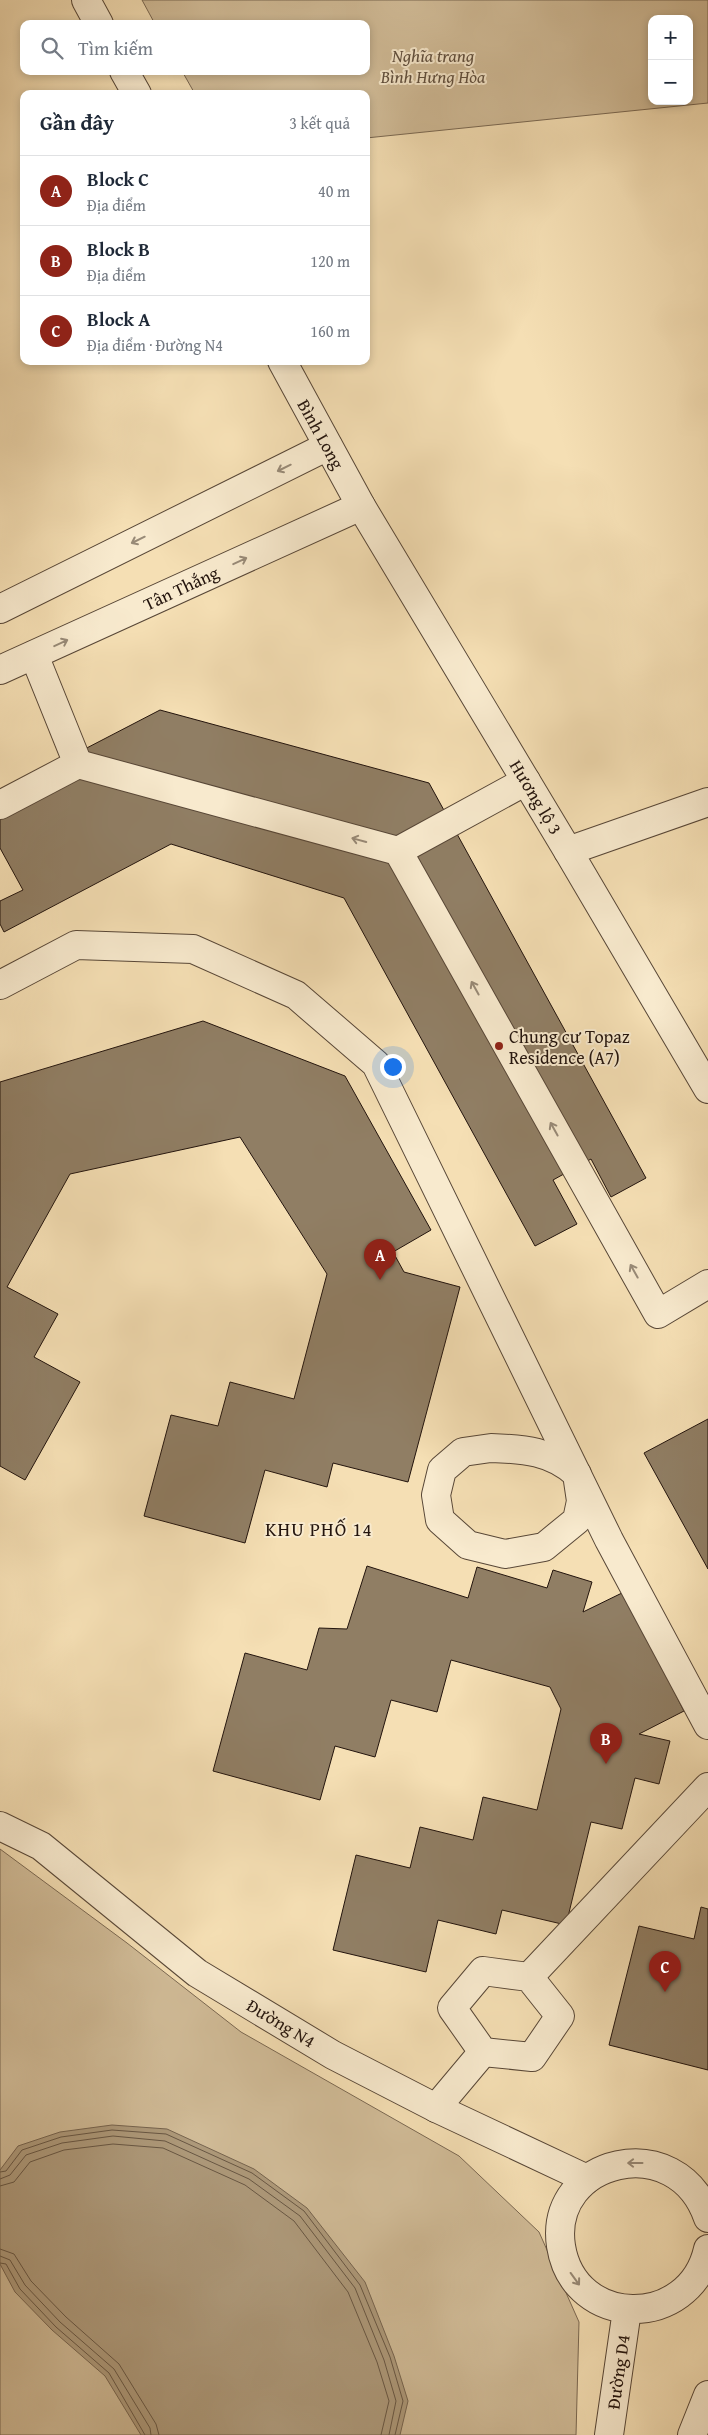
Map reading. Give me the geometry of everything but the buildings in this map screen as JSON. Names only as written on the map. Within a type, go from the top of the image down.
[{"type":"street","points":[[86,0],[97,20]]},
{"type":"street","points":[[126,75],[135,90]]},
{"type":"street","name":"Bình Long","points":[[284,365],[361,506]]},
{"type":"street","points":[[0,609],[328,446]]},
{"type":"street","name":"Tân Thắng","points":[[0,670],[361,506]]},
{"type":"street","name":"Hương lộ 3","points":[[361,506],[708,1089]]},
{"type":"street","points":[[34,655],[78,764]]},
{"type":"street","points":[[0,805],[78,764],[398,851],[526,781]]},
{"type":"street","points":[[568,852],[708,802]]},
{"type":"street","points":[[398,851],[658,1314],[708,1284]]},
{"type":"street","points":[[0,985],[76,945],[193,949],[296,995],[376,1064],[609,1540],[708,1725]]},
{"type":"street","points":[[490,1448],[538,1451],[564,1463],[578,1474],[581,1501],[577,1520],[544,1547],[505,1554],[468,1545],[440,1520],[436,1495],[442,1470],[463,1452],[490,1448]]},
{"type":"street","points":[[530,1976],[708,1787]]},
{"type":"street","name":"Đường N4","points":[[0,1826],[41,1846],[196,1973],[333,2055],[436,2108],[587,2179]]},
{"type":"street","points":[[483,1971],[530,1976],[560,2016],[532,2057],[483,2052],[452,2008],[483,1971]]},
{"type":"street","points":[[436,2108],[483,2052]]},
{"type":"street","points":[[704,2202],[681,2177],[659,2166],[633,2162],[609,2167],[587,2179],[571,2198],[562,2221],[561,2246],[568,2269],[583,2289],[603,2303],[627,2310],[651,2309],[674,2300],[692,2284],[705,2264],[708,2249]]},
{"type":"street","name":"Đường D4","points":[[609,2435],[627,2310]]},
{"type":"street","points":[[692,2435],[708,2395]]},
{"type":"green space","name":"Nghĩa trang Bình Hưng Hòa","points":[[142,0],[708,0],[708,103],[693,105],[693,15],[648,15],[648,105],[688,105],[370,138],[370,90],[193,90],[184,75],[370,75],[370,20],[153,20]]},
{"type":"green space","points":[[0,1849],[127,1943],[241,2032],[459,2156],[539,2232],[579,2322],[576,2435],[0,2435]]},
{"type":"water","points":[[112,2125],[167,2129],[254,2169],[307,2208],[365,2282],[394,2356],[408,2401],[400,2435],[141,2435],[105,2376],[52,2330],[15,2292],[0,2264],[0,2170],[18,2146],[60,2132]]},
{"type":"place","name":"Chung cư Topaz Residence (A7)","points":[[499,1046]]},
{"type":"place","name":"Block C","points":[[380,1280]]},
{"type":"place","name":"Block B","points":[[606,1764]]},
{"type":"place","name":"Block A","points":[[665,1992]]},
{"type":"district","name":"KHU PHỐ 14","points":[[319,1529]]}]
